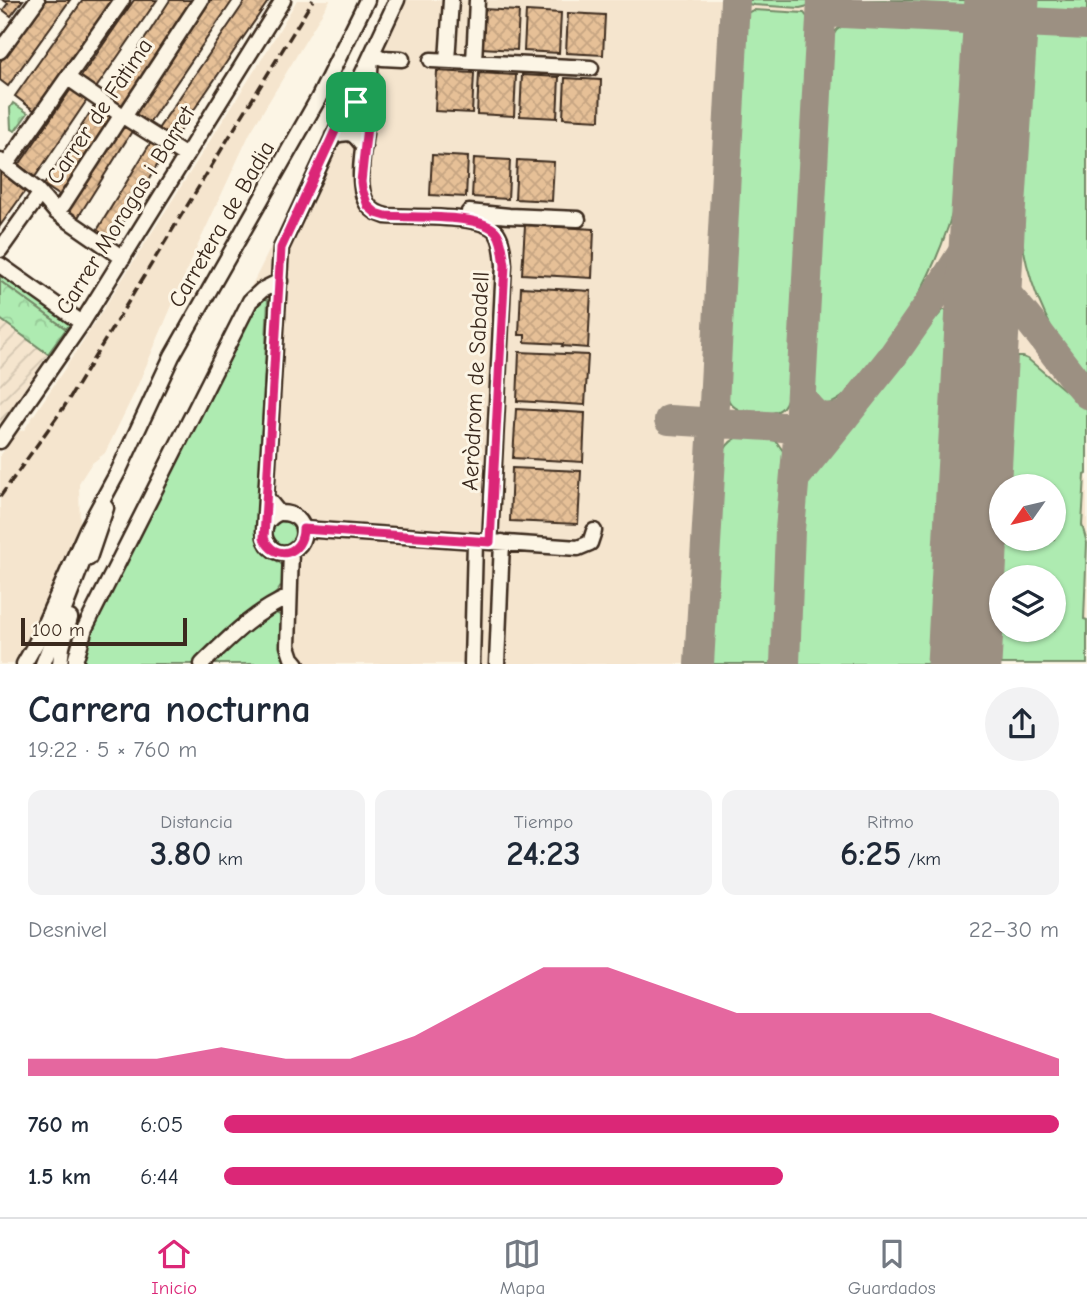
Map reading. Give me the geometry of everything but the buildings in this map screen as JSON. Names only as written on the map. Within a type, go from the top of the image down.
[{"type":"street","points":[[0,51],[37,0]]},
{"type":"street","points":[[122,0],[68,78],[2,162],[40,194],[56,212],[123,258]]},
{"type":"street","name":"Carrer de Fàtima","points":[[56,212],[201,0]]},
{"type":"street","name":"Carrer Moragas i Barret","points":[[0,441],[82,323],[283,0]]},
{"type":"street","name":"Carretera de Badia","points":[[118,472],[172,356],[317,99],[367,0]]},
{"type":"street","points":[[264,531],[268,519],[279,513],[297,518],[303,529],[301,542],[291,551],[278,552],[267,544],[264,531],[281,248],[397,0]]},
{"type":"street","points":[[447,61],[451,0]]},
{"type":"street","points":[[474,62],[477,0]]},
{"type":"street","points":[[372,55],[402,59]]},
{"type":"street","points":[[372,55],[361,182],[366,200],[388,208],[578,219]]},
{"type":"street","points":[[431,60],[591,68]]},
{"type":"street","points":[[68,78],[186,156]]},
{"type":"street","points":[[347,105],[356,102],[362,106],[368,117]]},
{"type":"street","points":[[333,136],[350,133],[355,135],[364,147]]},
{"type":"street","points":[[0,250],[40,194]]},
{"type":"street","name":"Aeròdrom de Sabadell","points":[[366,200],[376,213],[386,216],[482,222],[496,231],[501,243],[505,265],[489,542]]},
{"type":"street","points":[[0,265],[82,323]]},
{"type":"street","points":[[76,664],[85,628],[250,301],[262,290],[280,281]]},
{"type":"street","points":[[24,664],[87,529],[118,472]]},
{"type":"street","points":[[43,664],[118,472]]},
{"type":"street","points":[[60,664],[61,647],[70,617],[118,472]]},
{"type":"street","points":[[266,497],[279,513]]},
{"type":"street","points":[[303,529],[578,548],[590,543],[594,531]]},
{"type":"street","points":[[472,664],[489,542]]},
{"type":"street","points":[[489,542],[497,664]]},
{"type":"street","points":[[291,551],[288,646],[297,664]]},
{"type":"street","points":[[202,664],[246,622],[272,604],[289,597]]},
{"type":"shaded area","points":[[297,0],[330,0],[250,133],[134,394],[105,453],[91,464],[79,483],[80,527],[38,619],[13,664],[0,664],[0,456],[17,432],[24,430],[85,338]]},
{"type":"shaded area","points":[[390,0],[1087,0],[1087,664],[71,664],[164,461]]},
{"type":"shaded area","points":[[0,319],[48,354],[0,426]]},
{"type":"green space","points":[[746,0],[812,0],[808,6],[800,8],[754,5],[748,4]]},
{"type":"green space","points":[[850,0],[975,0],[969,8],[961,9],[887,6]]},
{"type":"green space","points":[[1028,0],[1087,0],[1087,16],[1036,13]]},
{"type":"green space","points":[[753,10],[804,13],[811,22],[791,381],[788,398],[783,407],[764,414],[747,413],[733,406],[727,396],[725,380],[743,21],[747,13]]},
{"type":"green space","points":[[882,23],[964,27],[972,33],[971,86],[964,157],[948,227],[913,305],[856,385],[829,404],[817,398],[812,365],[829,52],[834,34],[843,26]]},
{"type":"green space","points":[[1031,34],[1087,34],[1087,380],[1064,349],[1037,297],[1022,240],[1019,170],[1026,41]]},
{"type":"green space","points":[[13,103],[28,113],[15,131],[11,129],[10,108]]},
{"type":"green space","points":[[0,273],[70,324],[66,329],[0,281]]},
{"type":"green space","points":[[0,281],[66,329],[48,354],[0,319]]},
{"type":"green space","points":[[263,297],[268,300],[257,536],[263,550],[284,567],[286,572],[283,582],[267,602],[194,664],[79,664],[82,646],[256,303]]},
{"type":"green space","points":[[943,310],[953,314],[958,326],[942,631],[936,664],[795,664],[807,484],[814,470]]},
{"type":"green space","points":[[1016,357],[1028,359],[1087,409],[1087,474],[1082,525],[1087,543],[1084,619],[1087,620],[1087,664],[992,664],[993,642],[1066,642],[1066,565],[998,565],[998,551],[1066,551],[1066,474],[1003,474],[1008,370],[1011,361]]},
{"type":"green space","points":[[741,436],[763,437],[776,441],[783,451],[787,482],[777,664],[709,664],[719,475],[726,447]]},
{"type":"green space","points":[[284,521],[293,524],[296,533],[293,542],[284,545],[275,542],[272,533],[275,524]]},
{"type":"green space","points":[[274,612],[280,615],[284,647],[292,664],[208,664],[248,626]]},
{"type":"taxiway","points":[[699,664],[735,0]]},
{"type":"taxiway","points":[[785,664],[790,530],[799,428],[822,0]]},
{"type":"taxiway","points":[[822,12],[1087,25]]},
{"type":"taxiway","points":[[801,397],[819,416],[845,416],[892,357],[988,213]]},
{"type":"taxiway","points":[[986,275],[1014,302],[1087,394]]},
{"type":"taxiway","points":[[669,420],[799,428],[820,426],[845,416],[795,478]]},
{"type":"runway","points":[[964,664],[1002,0]]},
{"type":"railway","points":[[0,497],[64,407],[313,0]]},
{"type":"route","points":[[356,102],[362,106],[368,117],[361,182],[368,206],[376,213],[386,216],[482,222],[496,231],[501,243],[505,265],[490,542],[303,529],[303,536],[297,548],[284,553],[272,549],[264,538],[281,248],[347,105],[356,102]]}]
